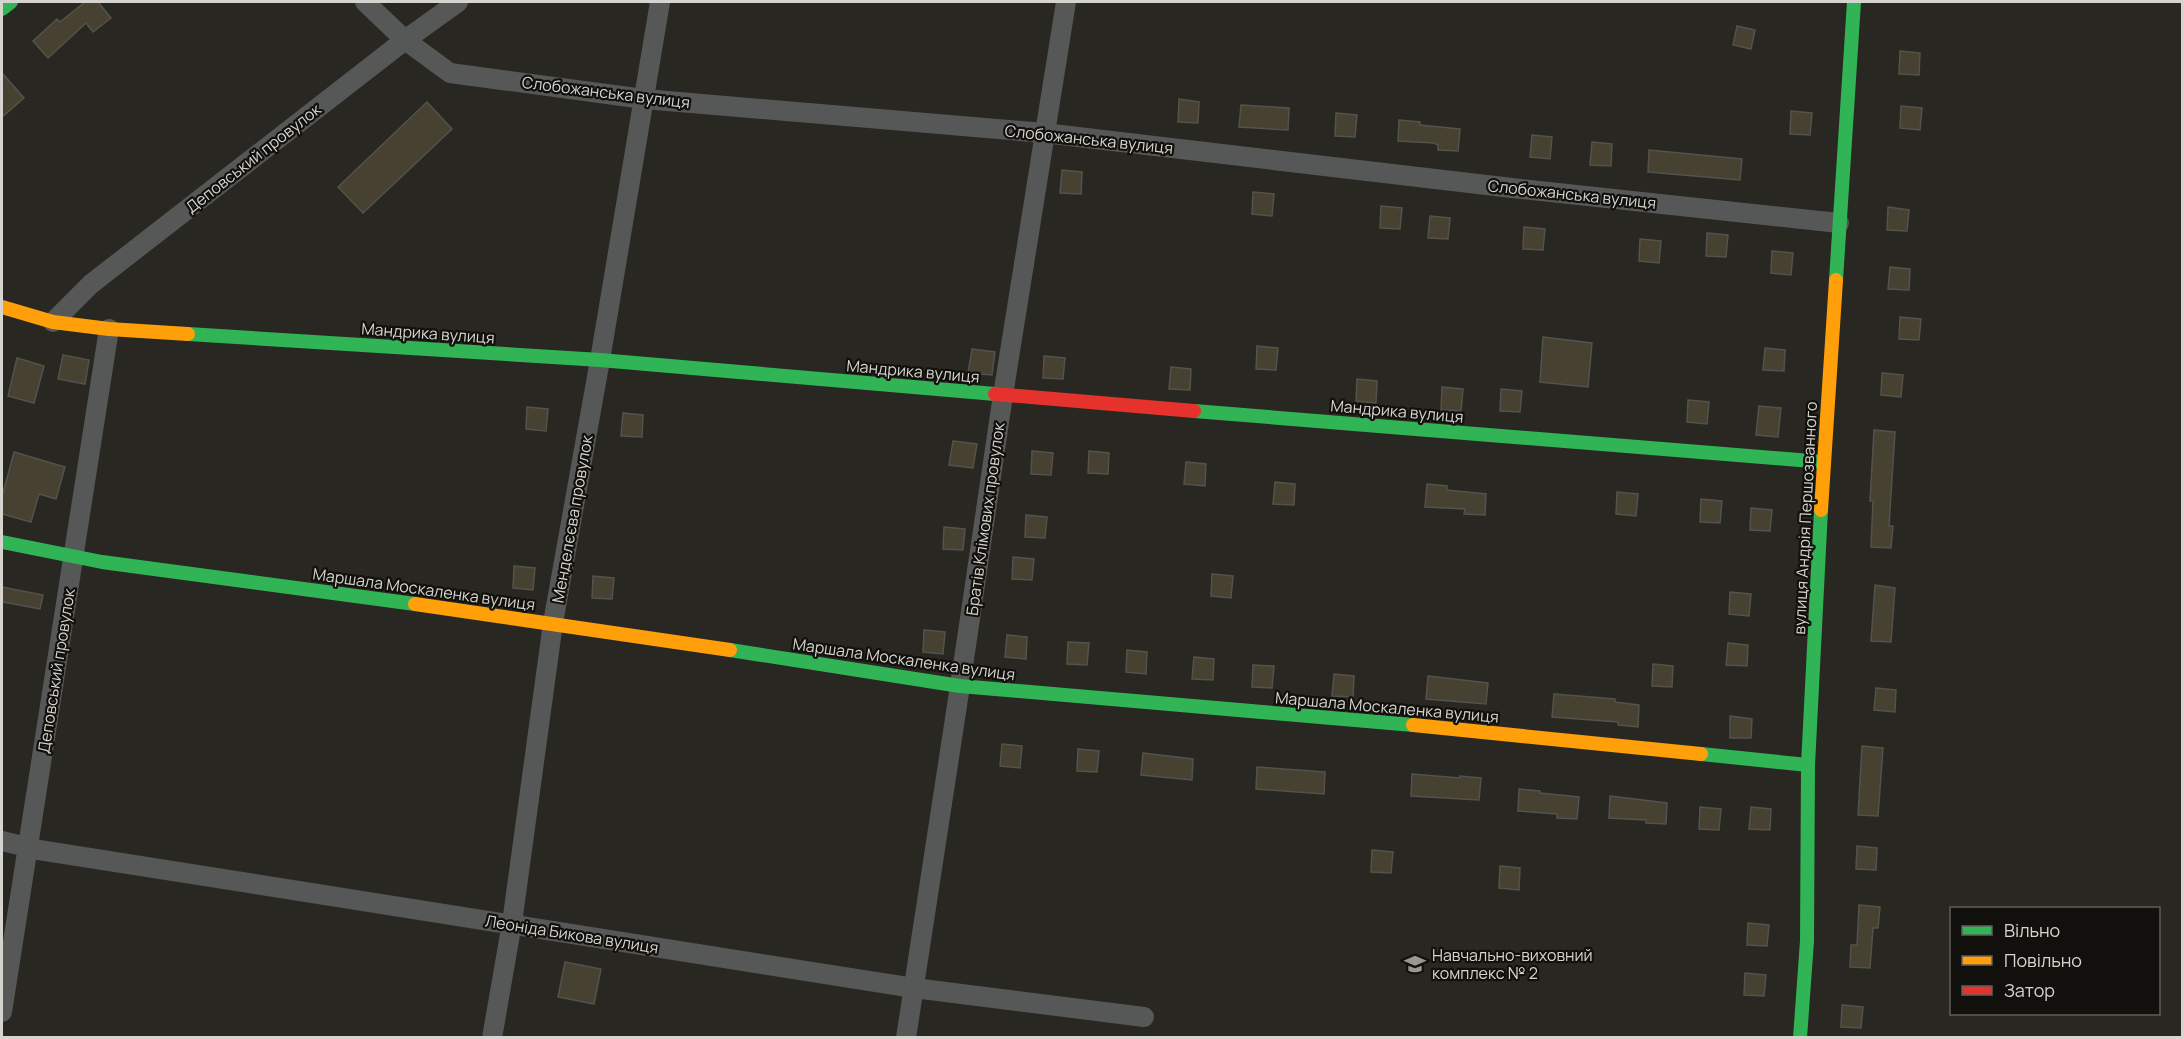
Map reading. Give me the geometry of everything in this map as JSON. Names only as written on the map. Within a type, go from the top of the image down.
[{"type":"street","points":[[2,9],[11,2]]},
{"type":"street","name":"Слобожанська вулиця","points":[[365,2],[405,40],[450,73],[644,99],[1044,133],[1512,188],[1839,223]]},
{"type":"street","name":"Деповський провулок","points":[[53,322],[91,284],[405,40],[458,2]]},
{"type":"street","name":"Менделєєва провулок","points":[[492,1038],[512,923],[553,623],[660,2]]},
{"type":"street","name":"Братів Клімових провулок","points":[[906,1038],[1003,395],[1066,2]]},
{"type":"street","name":"вулиця Андрія Першозванного","points":[[1800,1038],[1807,941],[1808,765],[1823,462],[1833,345],[1854,2]]},
{"type":"street","name":"Мандрика вулиця","points":[[2,307],[53,322],[109,329],[600,360],[1823,462]]},
{"type":"street","name":"Деповський провулок","points":[[2,1012],[109,329]]},
{"type":"street","name":"Маршала Москаленка вулиця","points":[[2,542],[74,557],[553,623],[960,686],[1382,722],[1808,765]]},
{"type":"street","name":"Леоніда Бикова вулиця","points":[[2,840],[28,848],[914,988],[1144,1017]]},
{"type":"building","points":[[85,2],[98,2],[111,18],[93,32],[86,23],[48,58],[33,41],[57,19],[60,22]]},
{"type":"building","points":[[1737,26],[1755,30],[1751,49],[1733,45]]},
{"type":"building","points":[[1900,51],[1920,53],[1919,75],[1899,74]]},
{"type":"building","points":[[2,73],[24,98],[2,117]]},
{"type":"building","points":[[1179,99],[1199,102],[1198,123],[1178,122]]},
{"type":"building","points":[[427,102],[452,129],[363,213],[338,187]]},
{"type":"building","points":[[1241,105],[1289,108],[1288,130],[1239,127]]},
{"type":"building","points":[[1901,106],[1922,108],[1920,130],[1900,128]]},
{"type":"building","points":[[1791,111],[1812,113],[1810,135],[1790,134]]},
{"type":"building","points":[[1336,113],[1357,115],[1355,137],[1335,136]]},
{"type":"building","points":[[1399,120],[1420,122],[1420,125],[1460,129],[1458,151],[1438,150],[1438,145],[1434,143],[1398,141]]},
{"type":"building","points":[[1532,135],[1552,137],[1550,159],[1530,157]]},
{"type":"building","points":[[1592,142],[1612,144],[1611,166],[1590,165]]},
{"type":"building","points":[[1649,150],[1742,159],[1740,180],[1648,172]]},
{"type":"building","points":[[1062,170],[1082,172],[1081,194],[1060,193]]},
{"type":"building","points":[[1253,192],[1274,194],[1272,216],[1252,214]]},
{"type":"building","points":[[1381,206],[1402,208],[1400,229],[1380,228]]},
{"type":"building","points":[[1888,207],[1909,210],[1907,231],[1887,230]]},
{"type":"building","points":[[1430,216],[1450,218],[1448,239],[1428,238]]},
{"type":"building","points":[[1524,227],[1545,229],[1543,250],[1523,249]]},
{"type":"building","points":[[1707,233],[1728,235],[1726,257],[1706,256]]},
{"type":"building","points":[[1640,239],[1661,241],[1659,263],[1639,261]]},
{"type":"building","points":[[1772,251],[1793,253],[1791,275],[1771,273]]},
{"type":"building","points":[[1890,267],[1910,269],[1909,290],[1888,289]]},
{"type":"building","points":[[1900,317],[1921,319],[1919,340],[1899,339]]},
{"type":"building","points":[[1543,337],[1592,343],[1588,387],[1540,382]]},
{"type":"building","points":[[1257,346],[1278,348],[1276,370],[1256,369]]},
{"type":"building","points":[[1765,348],[1785,350],[1784,371],[1763,370]]},
{"type":"building","points":[[972,349],[995,352],[992,375],[968,373]]},
{"type":"building","points":[[63,355],[89,360],[85,384],[58,379]]},
{"type":"building","points":[[1044,356],[1065,358],[1063,379],[1043,378]]},
{"type":"building","points":[[17,358],[44,366],[34,403],[8,396]]},
{"type":"building","points":[[1171,367],[1191,369],[1190,390],[1169,389]]},
{"type":"building","points":[[1882,373],[1903,375],[1901,397],[1881,395]]},
{"type":"building","points":[[1357,379],[1377,381],[1376,403],[1356,401]]},
{"type":"building","points":[[1442,387],[1463,389],[1461,411],[1441,410]]},
{"type":"building","points":[[1501,389],[1522,391],[1520,412],[1500,411]]},
{"type":"building","points":[[1688,400],[1709,402],[1707,424],[1687,422]]},
{"type":"building","points":[[1759,406],[1781,408],[1778,437],[1756,435]]},
{"type":"building","points":[[527,407],[548,409],[546,431],[526,429]]},
{"type":"building","points":[[623,413],[643,415],[642,437],[621,436]]},
{"type":"building","points":[[1874,430],[1895,432],[1889,526],[1893,526],[1891,548],[1871,547],[1873,501],[1870,501]]},
{"type":"building","points":[[953,441],[977,444],[973,468],[949,465]]},
{"type":"building","points":[[1032,451],[1053,453],[1051,475],[1031,474]]},
{"type":"building","points":[[1089,451],[1109,453],[1108,474],[1088,473]]},
{"type":"building","points":[[14,452],[65,467],[56,499],[39,494],[31,522],[2,514],[2,497]]},
{"type":"building","points":[[1186,462],[1206,464],[1205,486],[1184,484]]},
{"type":"building","points":[[1275,482],[1295,484],[1294,505],[1273,504]]},
{"type":"building","points":[[1427,484],[1447,486],[1447,490],[1486,494],[1485,515],[1464,514],[1465,509],[1425,507]]},
{"type":"building","points":[[1617,492],[1638,494],[1636,516],[1616,514]]},
{"type":"building","points":[[1701,499],[1722,501],[1720,523],[1700,522]]},
{"type":"building","points":[[1751,508],[1772,510],[1770,531],[1750,530]]},
{"type":"building","points":[[1026,515],[1047,517],[1045,538],[1025,537]]},
{"type":"building","points":[[944,527],[965,529],[963,550],[943,549]]},
{"type":"building","points":[[1013,557],[1034,559],[1032,580],[1012,579]]},
{"type":"building","points":[[514,566],[535,568],[533,590],[513,588]]},
{"type":"building","points":[[1212,574],[1233,576],[1231,598],[1211,596]]},
{"type":"building","points":[[593,576],[614,578],[612,599],[592,598]]},
{"type":"building","points":[[1875,585],[1895,588],[1891,642],[1871,641]]},
{"type":"building","points":[[2,587],[43,595],[40,609],[2,602]]},
{"type":"building","points":[[1730,592],[1751,594],[1749,616],[1729,614]]},
{"type":"building","points":[[924,630],[945,632],[943,654],[923,652]]},
{"type":"building","points":[[1007,635],[1027,637],[1026,659],[1005,657]]},
{"type":"building","points":[[1068,642],[1089,643],[1087,665],[1067,664]]},
{"type":"building","points":[[1728,643],[1748,645],[1747,666],[1726,665]]},
{"type":"building","points":[[1127,650],[1147,652],[1146,674],[1126,672]]},
{"type":"building","points":[[1194,657],[1214,659],[1213,680],[1192,679]]},
{"type":"building","points":[[1653,664],[1673,666],[1672,687],[1652,686]]},
{"type":"building","points":[[1253,665],[1274,666],[1272,688],[1252,687]]},
{"type":"building","points":[[1334,674],[1354,676],[1353,697],[1332,696]]},
{"type":"building","points":[[1428,676],[1488,683],[1486,704],[1426,699]]},
{"type":"building","points":[[1876,688],[1896,690],[1895,712],[1874,710]]},
{"type":"building","points":[[1554,694],[1615,699],[1615,702],[1639,705],[1638,727],[1618,725],[1618,722],[1552,717]]},
{"type":"building","points":[[1730,716],[1752,719],[1751,738],[1730,738]]},
{"type":"building","points":[[1002,744],[1022,746],[1020,768],[1000,766]]},
{"type":"building","points":[[1862,746],[1883,748],[1878,816],[1858,815]]},
{"type":"building","points":[[1078,749],[1099,751],[1097,772],[1077,771]]},
{"type":"building","points":[[1143,753],[1193,759],[1192,780],[1141,775]]},
{"type":"building","points":[[1257,767],[1325,772],[1324,794],[1256,789]]},
{"type":"building","points":[[1412,774],[1481,778],[1479,800],[1411,796]]},
{"type":"building","points":[[1519,789],[1579,797],[1577,819],[1557,818],[1557,814],[1518,811]]},
{"type":"building","points":[[1610,796],[1667,803],[1666,824],[1646,823],[1646,820],[1609,818]]},
{"type":"building","points":[[1700,807],[1721,809],[1719,830],[1699,829]]},
{"type":"building","points":[[1751,807],[1771,809],[1770,830],[1749,829]]},
{"type":"building","points":[[1857,846],[1877,848],[1876,870],[1856,869]]},
{"type":"building","points":[[1372,850],[1393,852],[1391,873],[1371,872]]},
{"type":"building","points":[[1500,866],[1520,868],[1519,890],[1499,888]]},
{"type":"building","points":[[1859,905],[1880,907],[1878,928],[1873,928],[1870,968],[1850,967],[1851,945],[1857,945]]},
{"type":"building","points":[[1748,923],[1769,925],[1767,946],[1747,945]]},
{"type":"building","points":[[565,962],[601,969],[594,1004],[558,997]]},
{"type":"building","points":[[1745,973],[1766,975],[1764,996],[1744,995]]},
{"type":"building","points":[[1842,1005],[1863,1007],[1861,1028],[1841,1027]]},
{"type":"traffic: fast","points":[[2,9],[11,2]]},
{"type":"traffic: fast","points":[[1836,280],[1854,2]]},
{"type":"traffic: fast","points":[[188,334],[600,360],[995,394]]},
{"type":"traffic: fast","points":[[1194,411],[1823,462]]},
{"type":"traffic: fast","points":[[1800,1038],[1807,941],[1808,765],[1821,510]]},
{"type":"traffic: fast","points":[[2,542],[102,562],[415,604]]},
{"type":"traffic: fast","points":[[730,650],[960,686],[1413,725]]},
{"type":"traffic: fast","points":[[1701,754],[1808,765]]},
{"type":"traffic: slow","points":[[1821,510],[1836,280]]},
{"type":"traffic: slow","points":[[2,307],[53,322],[109,329],[188,334]]},
{"type":"traffic: slow","points":[[415,604],[730,650]]},
{"type":"traffic: slow","points":[[1413,725],[1701,754]]},
{"type":"traffic: jam","points":[[995,394],[1194,411]]},
{"type":"place","name":"Навчально-виховний комплекс № 2","points":[[1415,964]]}]
